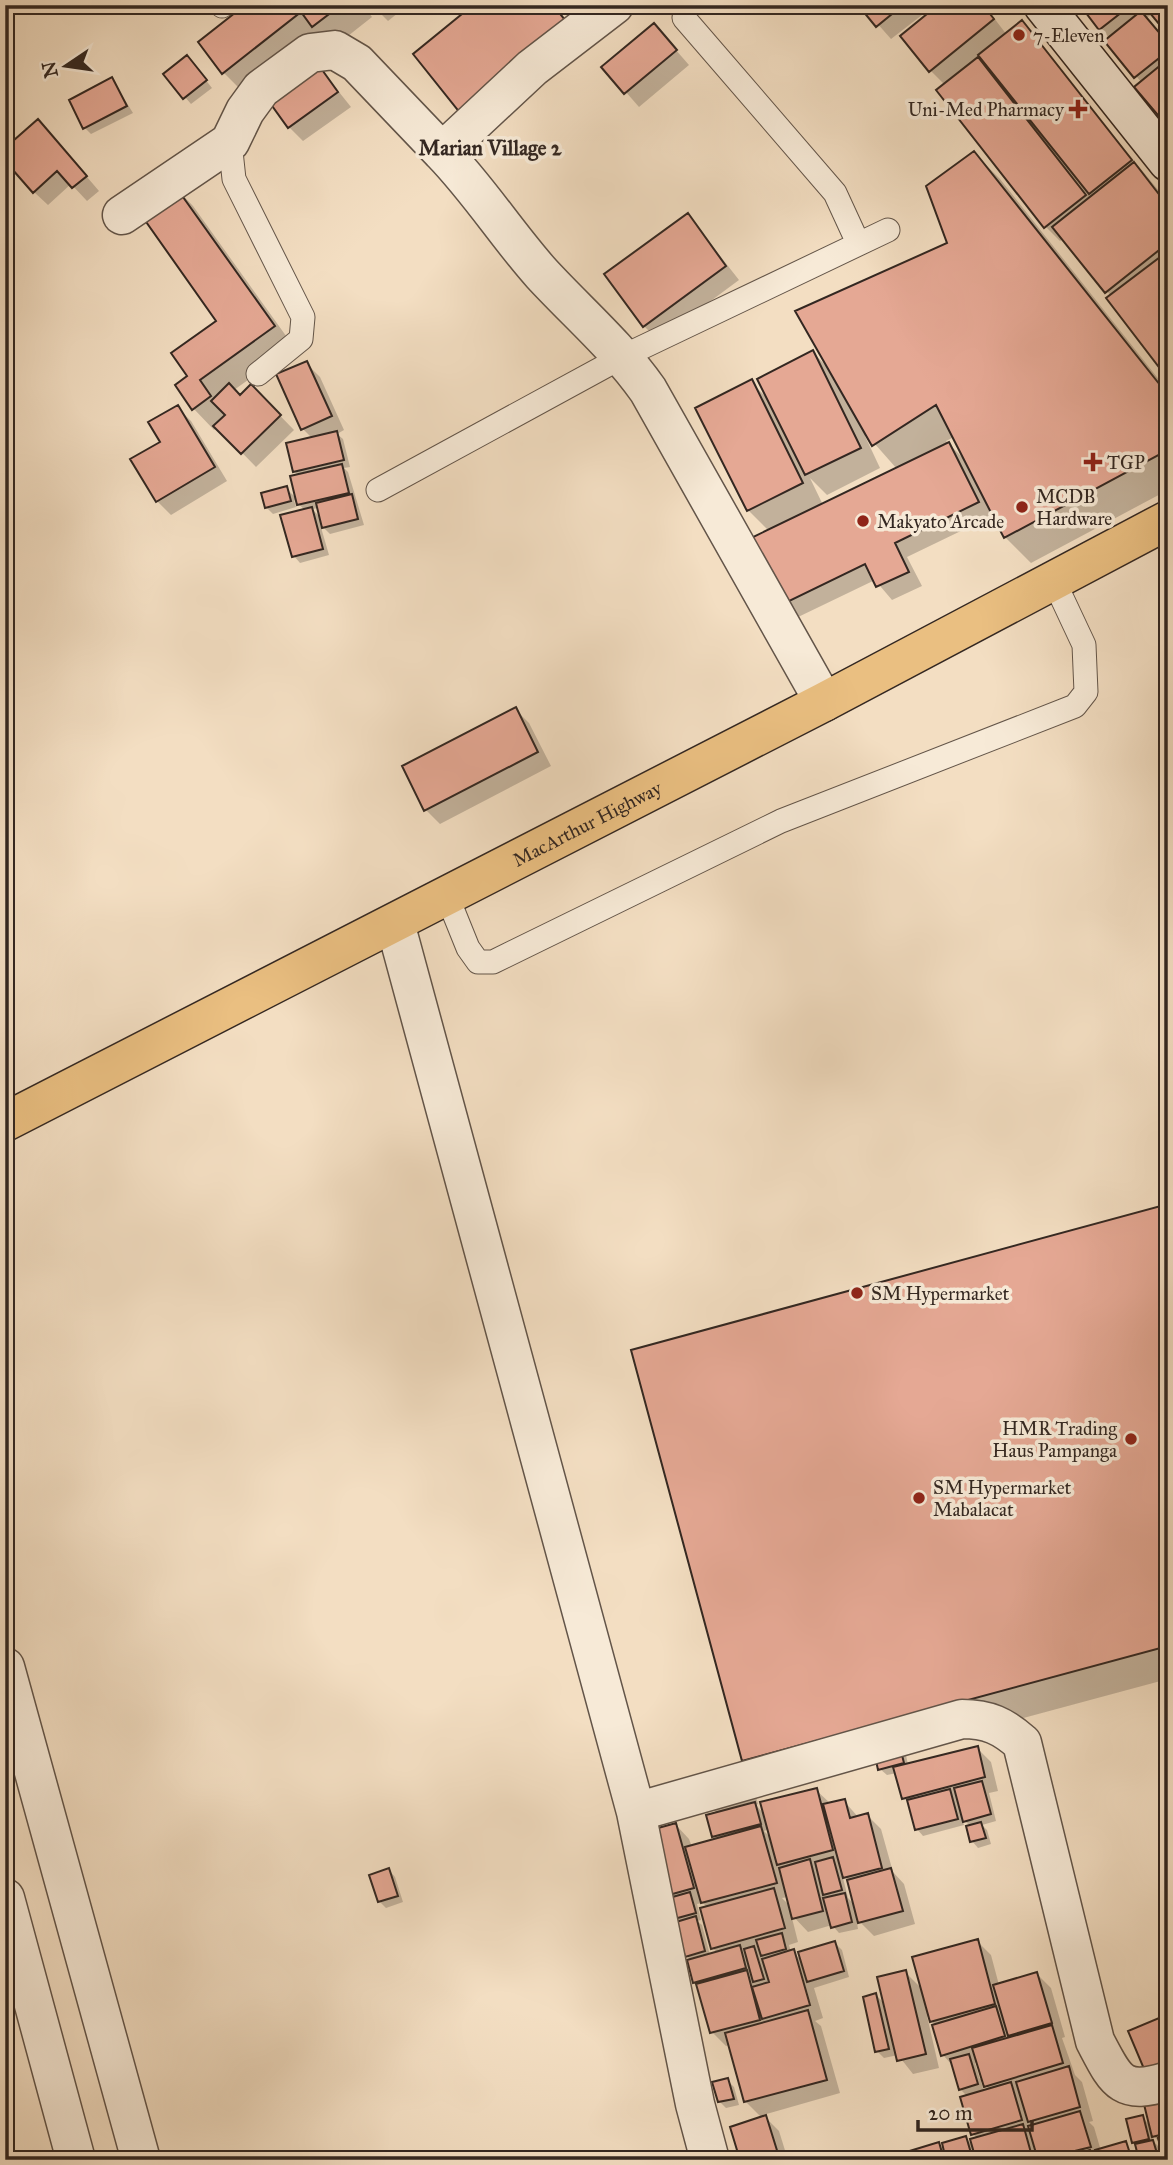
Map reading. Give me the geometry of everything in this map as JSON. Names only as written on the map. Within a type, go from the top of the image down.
[{"type":"highway","name":"MacArthur Highway","points":[[5,1122],[824,702],[1054,581],[1165,530]]},
{"type":"street","points":[[442,152],[532,68],[614,5]]},
{"type":"street","points":[[1043,5],[1168,162]]},
{"type":"street","points":[[122,215],[230,142],[245,111],[261,89],[310,53],[335,50],[357,63],[465,176],[541,273],[624,356],[648,390],[824,702]]},
{"type":"street","points":[[395,923],[636,1812],[695,2104],[710,2160]]},
{"type":"street","points":[[5,1667],[141,2160]]},
{"type":"street","points":[[636,1812],[962,1719],[979,1719],[1003,1726],[1022,1743],[1095,2041],[1111,2071],[1128,2087],[1142,2089],[1168,2081]]},
{"type":"street","points":[[5,1898],[76,2160]]},
{"type":"lane","points":[[684,18],[835,193],[858,243]]},
{"type":"lane","points":[[230,142],[234,179],[303,317],[301,339],[258,374]]},
{"type":"lane","points":[[378,490],[624,356],[888,230]]},
{"type":"lane","points":[[447,896],[468,948],[478,962],[493,962],[781,821],[1075,706],[1086,692],[1084,645],[1054,581]]},
{"type":"building","points":[[245,5],[341,5],[312,27],[301,12],[222,74],[198,42]]},
{"type":"building","points":[[473,5],[553,5],[574,31],[465,119],[413,54]]},
{"type":"building","points":[[858,5],[903,5],[876,27]]},
{"type":"building","points":[[938,5],[983,5],[994,19],[929,72],[900,36]]},
{"type":"building","points":[[1080,5],[1131,5],[1099,30]]},
{"type":"building","points":[[1168,5],[1168,35],[1145,7]]},
{"type":"building","points":[[1141,11],[1168,43],[1168,51],[1134,78],[1104,41]]},
{"type":"building","points":[[1022,20],[1132,160],[1089,194],[978,55]]},
{"type":"building","points":[[654,23],[677,50],[624,94],[601,67]]},
{"type":"building","points":[[187,55],[207,80],[183,99],[163,74]]},
{"type":"building","points":[[978,57],[1086,195],[1044,228],[936,90]]},
{"type":"building","points":[[1168,59],[1168,127],[1134,87]]},
{"type":"building","points":[[315,60],[338,92],[288,128],[265,96]]},
{"type":"building","points":[[112,77],[127,106],[83,129],[69,100]]},
{"type":"building","points":[[38,119],[87,176],[72,188],[57,171],[33,193],[5,161],[5,148]]},
{"type":"building","points":[[974,151],[1168,395],[1168,450],[1004,538],[936,405],[872,446],[795,311],[947,243],[926,186]]},
{"type":"building","points":[[1134,162],[1168,206],[1168,243],[1105,293],[1052,227]]},
{"type":"building","points":[[173,183],[275,326],[200,380],[211,396],[192,410],[175,385],[187,376],[171,353],[216,321],[137,209]]},
{"type":"building","points":[[688,213],[726,266],[643,327],[604,274]]},
{"type":"building","points":[[1168,251],[1168,379],[1106,298]]},
{"type":"building","points":[[813,350],[861,448],[805,475],[757,379]]},
{"type":"building","points":[[307,361],[332,416],[301,430],[276,374]]},
{"type":"building","points":[[752,379],[803,483],[747,511],[695,408]]},
{"type":"building","points":[[229,383],[240,395],[251,384],[281,415],[241,454],[213,426],[225,415],[211,401]]},
{"type":"building","points":[[178,405],[215,467],[156,502],[130,459],[160,442],[148,422]]},
{"type":"building","points":[[337,431],[344,460],[293,472],[286,443]]},
{"type":"building","name":"Makyato Arcade","points":[[949,442],[979,502],[895,543],[909,572],[876,587],[865,564],[779,606],[747,540]]},
{"type":"building","points":[[342,464],[349,493],[297,505],[290,476]]},
{"type":"building","points":[[287,486],[291,501],[265,508],[261,493]]},
{"type":"building","points":[[352,494],[358,519],[322,528],[316,503]]},
{"type":"building","points":[[312,507],[323,549],[292,557],[280,515]]},
{"type":"building","points":[[516,707],[538,752],[424,811],[402,766]]},
{"type":"building","name":"SM Hypermarket Mabalacat","points":[[1168,1204],[1168,1646],[742,1761],[631,1350]]},
{"type":"building","points":[[898,1739],[904,1763],[878,1770],[873,1746]]},
{"type":"building","points":[[978,1746],[985,1777],[902,1799],[893,1767]]},
{"type":"building","points":[[982,1781],[991,1814],[963,1822],[954,1788]]},
{"type":"building","points":[[817,1788],[833,1850],[777,1865],[760,1802]]},
{"type":"building","points":[[950,1789],[958,1819],[915,1830],[907,1800]]},
{"type":"building","points":[[845,1799],[850,1818],[868,1813],[882,1868],[843,1878],[823,1804]]},
{"type":"building","points":[[755,1802],[761,1824],[712,1837],[706,1815]]},
{"type":"building","points":[[981,1822],[986,1838],[970,1842],[966,1826]]},
{"type":"building","points":[[676,1823],[694,1888],[669,1895],[651,1830]]},
{"type":"building","points":[[761,1826],[777,1883],[701,1903],[685,1847]]},
{"type":"building","points":[[833,1857],[842,1890],[823,1895],[815,1862]]},
{"type":"building","points":[[810,1859],[823,1911],[792,1919],[779,1868]]},
{"type":"building","points":[[389,1868],[398,1896],[378,1902],[369,1875]]},
{"type":"building","points":[[891,1868],[903,1911],[858,1923],[847,1880]]},
{"type":"building","points":[[774,1888],[785,1928],[711,1949],[700,1908]]},
{"type":"building","points":[[690,1892],[696,1913],[674,1919],[669,1898]]},
{"type":"building","points":[[845,1893],[852,1922],[831,1928],[823,1898]]},
{"type":"building","points":[[696,1916],[705,1951],[685,1957],[676,1922]]},
{"type":"building","points":[[782,1933],[786,1949],[761,1956],[756,1940]]},
{"type":"building","points":[[978,1939],[995,2004],[930,2022],[912,1957]]},
{"type":"building","points":[[835,1941],[844,1971],[807,1982],[798,1952]]},
{"type":"building","points":[[740,1945],[746,1968],[693,1983],[687,1960]]},
{"type":"building","points":[[754,1946],[764,1979],[753,1982],[744,1949]]},
{"type":"building","points":[[794,1949],[810,2005],[762,2019],[752,1987],[769,1982],[762,1959]]},
{"type":"building","points":[[747,1970],[760,2020],[710,2033],[696,1984]]},
{"type":"building","points":[[906,1970],[926,2054],[897,2061],[877,1977]]},
{"type":"building","points":[[1037,1972],[1052,2023],[1008,2036],[993,1985]]},
{"type":"building","points":[[876,1993],[889,2049],[875,2052],[863,1997]]},
{"type":"building","points":[[996,2006],[1005,2036],[941,2056],[932,2025]]},
{"type":"building","points":[[808,2010],[827,2080],[744,2102],[725,2033]]},
{"type":"building","points":[[1159,2018],[1168,2038],[1168,2067],[1147,2076],[1128,2031]]},
{"type":"building","points":[[1052,2025],[1063,2063],[984,2087],[972,2048]]},
{"type":"building","points":[[969,2054],[978,2084],[959,2090],[950,2059]]},
{"type":"building","points":[[1069,2066],[1080,2107],[1028,2122],[1016,2082]]},
{"type":"building","points":[[728,2078],[734,2099],[718,2102],[712,2082]]},
{"type":"building","points":[[1011,2082],[1022,2120],[971,2135],[960,2097]]},
{"type":"building","points":[[1168,2086],[1168,2133],[1152,2137],[1141,2092]]},
{"type":"building","points":[[1080,2111],[1091,2147],[1038,2160],[1028,2126]]},
{"type":"building","points":[[766,2115],[780,2160],[740,2160],[730,2127]]},
{"type":"building","points":[[1143,2115],[1149,2139],[1132,2143],[1126,2119]]},
{"type":"building","points":[[1023,2124],[1033,2160],[976,2160],[970,2139]]},
{"type":"building","points":[[966,2136],[973,2160],[946,2160],[942,2143]]},
{"type":"building","points":[[1168,2136],[1168,2160],[1164,2160],[1158,2138]]},
{"type":"building","points":[[1153,2140],[1159,2160],[1139,2160],[1135,2144]]},
{"type":"building","points":[[1126,2141],[1132,2160],[1098,2160],[1095,2150]]},
{"type":"building","points":[[939,2142],[944,2160],[905,2160],[903,2153]]},
{"type":"building","points":[[1090,2150],[1093,2160],[1056,2160]]},
{"type":"place","name":"7-Eleven","points":[[1019,35]]},
{"type":"place","name":"Uni-Med Pharmacy","points":[[1078,109]]},
{"type":"place","name":"TGP","points":[[1093,462]]},
{"type":"place","name":"MCDB Hardware","points":[[1022,507]]},
{"type":"place","name":"Makyato Arcade","points":[[863,521]]},
{"type":"place","name":"SM Hypermarket","points":[[857,1293]]},
{"type":"place","name":"HMR Trading Haus Pampanga","points":[[1131,1439]]},
{"type":"place","name":"SM Hypermarket Mabalacat","points":[[919,1498]]},
{"type":"district","name":"Marian Village 2","points":[[490,148]]}]
